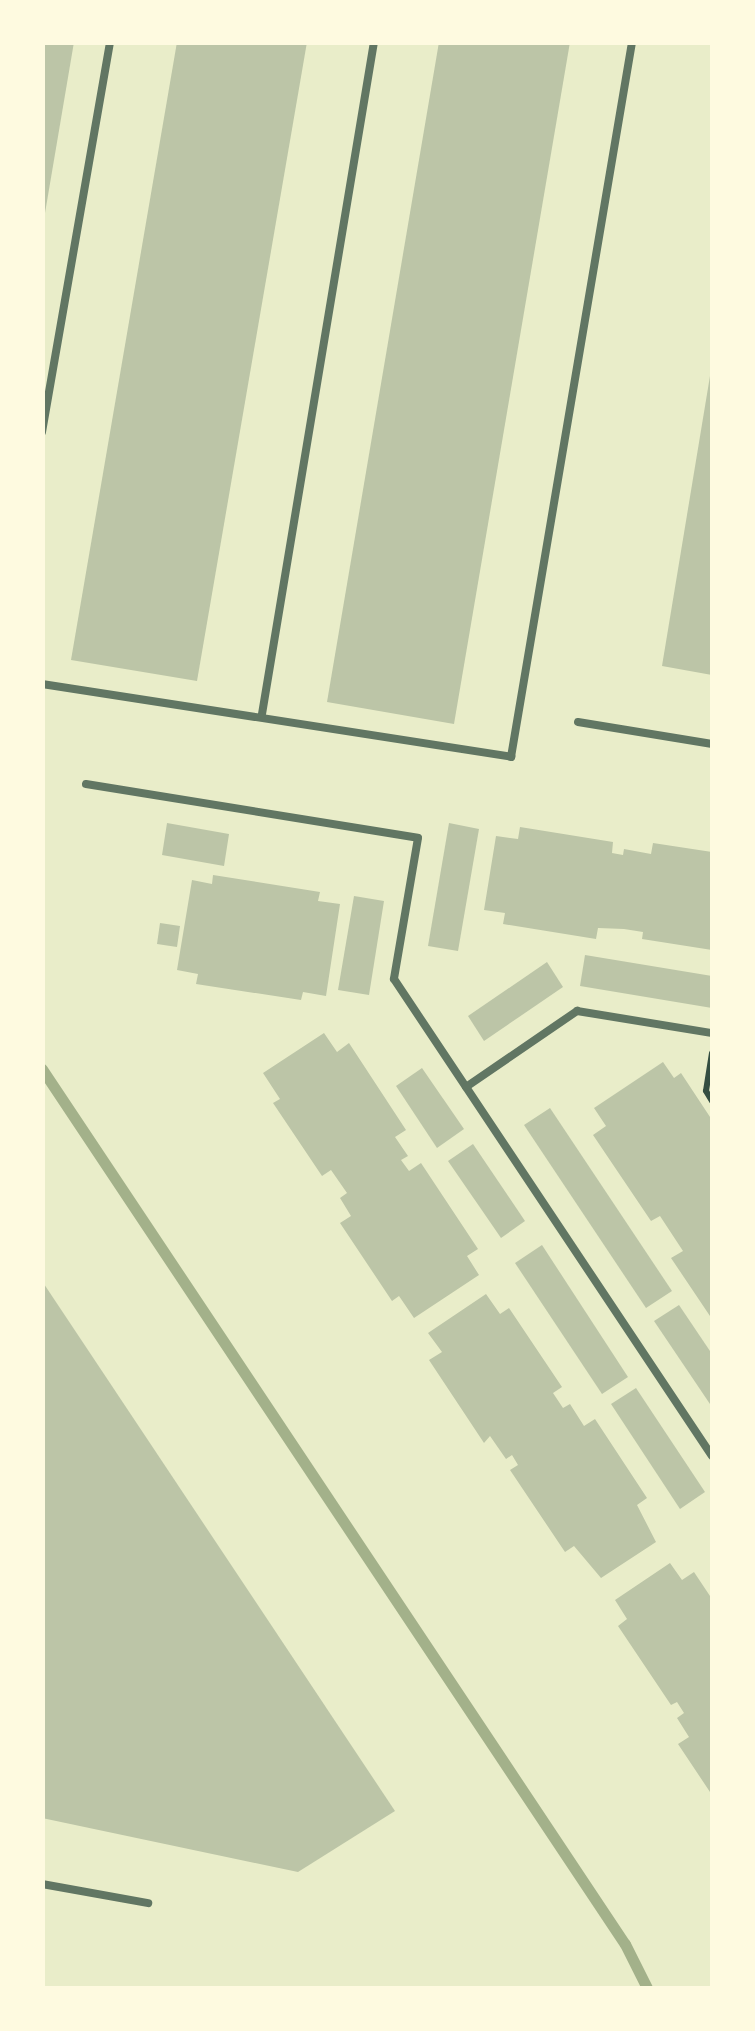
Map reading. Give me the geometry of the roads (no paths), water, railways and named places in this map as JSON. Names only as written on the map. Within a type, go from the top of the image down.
[{"type":"lane","points":[[42,432],[110,42]]},
{"type":"lane","points":[[262,714],[374,42]]},
{"type":"lane","points":[[42,684],[262,714],[510,758],[632,42]]},
{"type":"lane","points":[[578,722],[712,744]]},
{"type":"lane","points":[[86,784],[418,838],[394,979],[712,1456]]},
{"type":"lane","points":[[466,1087],[577,1011],[712,1033]]},
{"type":"lane","points":[[42,1884],[148,1903]]},
{"type":"waterway","points":[[42,1069],[625,1944],[647,1988]]}]
